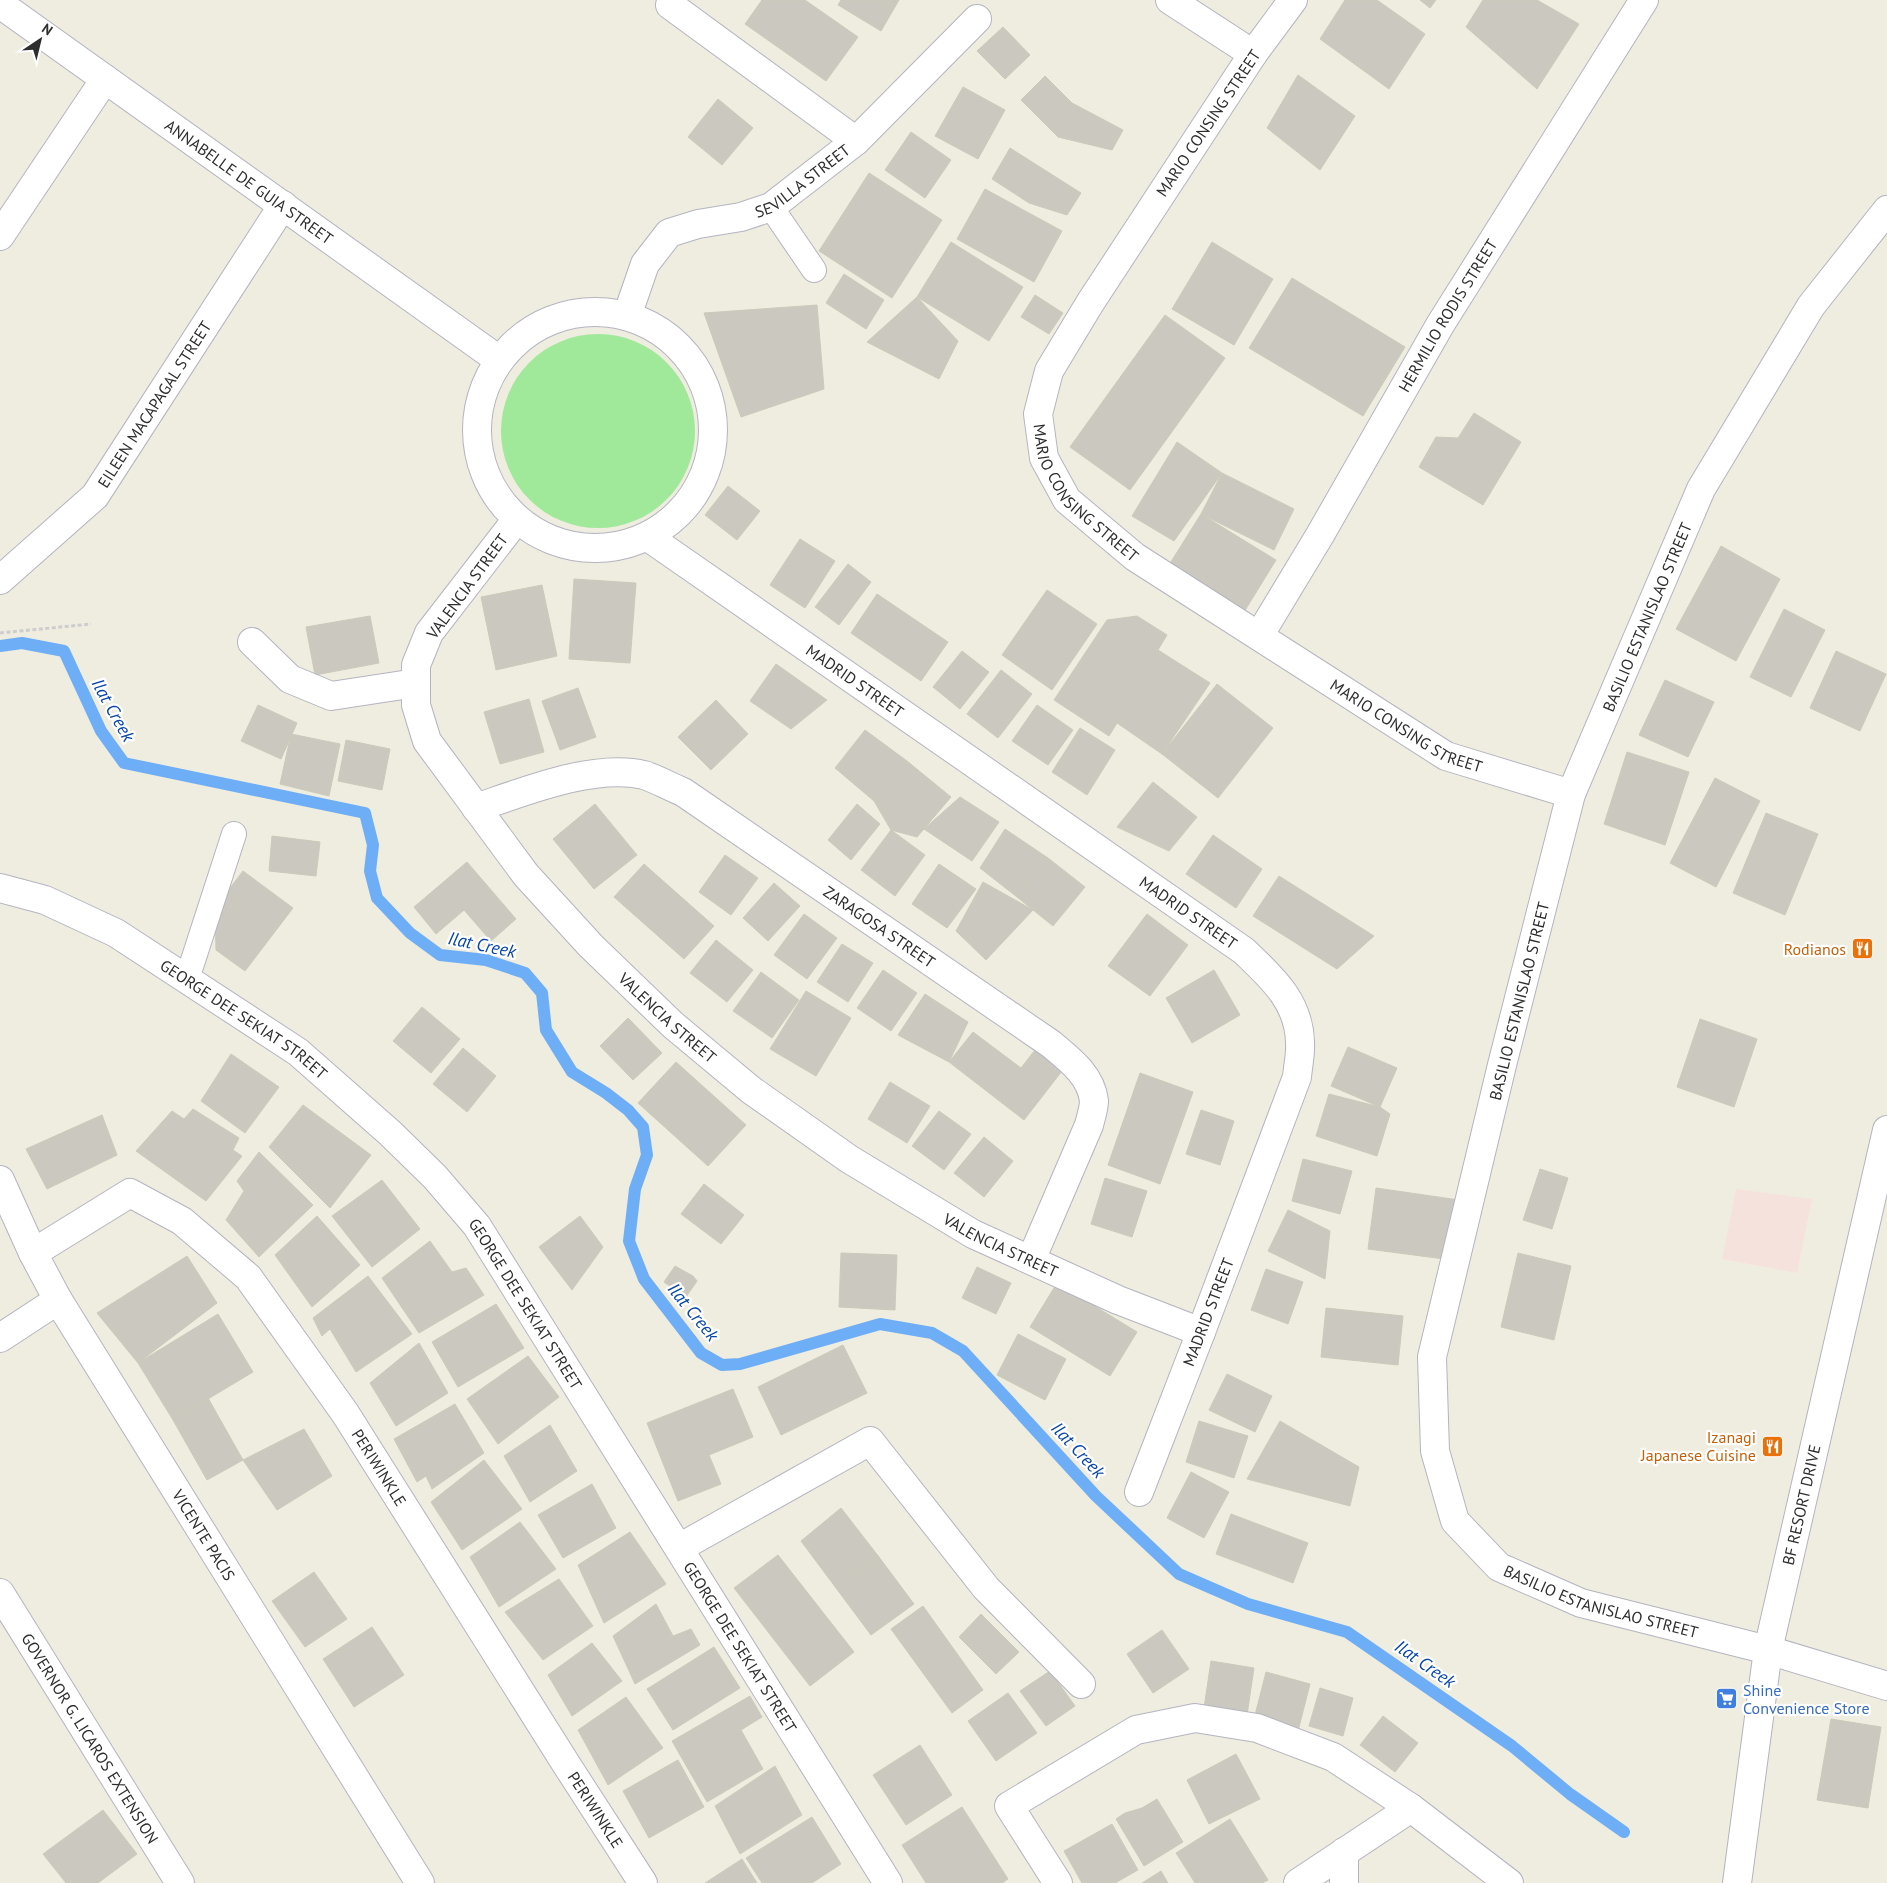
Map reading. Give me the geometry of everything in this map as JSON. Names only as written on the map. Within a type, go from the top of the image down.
[{"type":"street","points":[[1170,0],[1253,54]]},
{"type":"street","name":"MARIO CONSING STREET","points":[[1293,0],[1253,54],[1090,303],[1049,371],[1038,414],[1044,458],[1067,500],[1136,557],[1446,756],[1572,794]]},
{"type":"street","name":"HERMILIO RODIS STREET","points":[[1259,636],[1320,535],[1440,325],[1644,0]]},
{"type":"street","name":"ANNABELLE DE GUIA STREET","points":[[0,4],[498,360]]},
{"type":"street","points":[[670,5],[856,141]]},
{"type":"street","name":"SEVILLA STREET","points":[[626,316],[645,264],[669,233],[698,224],[741,217],[771,207],[856,141],[976,19]]},
{"type":"street","points":[[0,236],[105,79]]},
{"type":"street","name":"EILEEN MACAPAGAL STREET","points":[[0,580],[95,496],[283,205]]},
{"type":"street","name":"BASILIO ESTANISLAO STREET","points":[[1887,210],[1811,306],[1701,489],[1572,794],[1502,1065],[1432,1356],[1435,1451],[1455,1521],[1499,1566],[1581,1603],[1768,1650],[1887,1686]]},
{"type":"street","points":[[591,311],[626,316],[663,333],[692,363],[710,399],[714,440],[703,479],[681,513],[648,537],[615,547],[580,548],[546,538],[517,519],[490,485],[477,443],[480,399],[498,360],[524,335],[556,318],[591,311]]},
{"type":"street","name":"VALENCIA STREET","points":[[517,519],[429,633],[416,665],[416,705],[428,741],[526,875],[591,946],[673,1024],[751,1090],[850,1159],[973,1234],[1118,1300],[1201,1332]]},
{"type":"street","name":"MADRID STREET","points":[[648,537],[1244,951],[1277,982],[1294,1011],[1300,1041],[1297,1077],[1139,1492]]},
{"type":"street","points":[[252,642],[290,679],[331,696],[416,683]]},
{"type":"street","name":"ZARAGOSA STREET","points":[[476,808],[550,784],[603,772],[644,775],[683,792],[1043,1038],[1074,1062],[1087,1079],[1094,1101],[1090,1125],[1031,1260]]},
{"type":"street","name":"GEORGE DEE SEKIAT STREET","points":[[0,888],[45,900],[116,933],[187,978],[298,1052],[390,1133],[435,1177],[476,1226],[888,1883]]},
{"type":"street","name":"BF RESORT DRIVE","points":[[1737,1883],[1768,1650],[1887,1130]]},
{"type":"street","name":"VICENTE PACIS","points":[[0,1180],[33,1253],[58,1300],[420,1883]]},
{"type":"street","name":"PERIWINKLE","points":[[33,1253],[130,1193],[182,1221],[248,1276],[346,1412],[568,1767],[643,1883]]},
{"type":"street","points":[[0,1338],[58,1300]]},
{"type":"street","points":[[678,1548],[870,1441],[986,1588],[1081,1684]]},
{"type":"street","name":"GOVERNOR G. LICAROS EXTENSION","points":[[0,1593],[180,1883]]},
{"type":"street","points":[[1058,1883],[1008,1806],[1136,1730],[1195,1718],[1257,1728],[1333,1757],[1412,1808],[1509,1883]]},
{"type":"street","points":[[1298,1883],[1412,1808]]},
{"type":"street","points":[[1344,1852],[1344,1883]]},
{"type":"lane","points":[[771,207],[814,270]]},
{"type":"lane","points":[[187,978],[234,834]]},
{"type":"path","points":[[0,633],[91,624]]},
{"type":"shaded area","points":[[1736,1189],[1812,1199],[1797,1273],[1722,1259]]},
{"type":"green space","points":[[588,334],[608,334],[644,345],[667,362],[679,377],[688,394],[695,421],[695,441],[688,468],[679,485],[667,500],[652,512],[635,521],[608,528],[588,528],[552,517],[536,506],[523,493],[512,477],[505,459],[501,441],[501,421],[512,385],[523,369],[536,356],[552,345],[570,338]]},
{"type":"building","points":[[762,0],[805,0],[858,37],[826,81],[745,24]]},
{"type":"building","points":[[841,0],[899,0],[881,31],[838,5]]},
{"type":"building","points":[[1345,0],[1377,0],[1425,34],[1389,89],[1320,39]]},
{"type":"building","points":[[1420,0],[1436,0],[1430,8]]},
{"type":"building","points":[[1483,0],[1537,0],[1579,24],[1537,89],[1466,27]]},
{"type":"building","points":[[1003,27],[1030,55],[1005,79],[977,51]]},
{"type":"building","points":[[1298,75],[1355,116],[1320,170],[1267,128]]},
{"type":"building","points":[[1045,76],[1072,103],[1123,130],[1112,150],[1058,137],[1021,100]]},
{"type":"building","points":[[963,87],[1005,110],[978,159],[935,136]]},
{"type":"building","points":[[718,99],[753,128],[722,165],[688,137]]},
{"type":"building","points":[[911,132],[951,160],[925,198],[885,170]]},
{"type":"building","points":[[1010,148],[1081,193],[1067,215],[1029,203],[992,179]]},
{"type":"building","points":[[869,173],[942,220],[892,298],[819,251]]},
{"type":"building","points":[[985,189],[1062,231],[1034,282],[957,239]]},
{"type":"building","points":[[951,242],[1023,287],[989,341],[917,297]]},
{"type":"building","points":[[1212,242],[1273,279],[1234,345],[1172,309]]},
{"type":"building","points":[[844,274],[884,300],[866,329],[826,303]]},
{"type":"building","points":[[1292,278],[1405,347],[1363,416],[1249,348]]},
{"type":"building","points":[[1035,295],[1063,313],[1049,334],[1021,317]]},
{"type":"building","points":[[917,297],[958,341],[939,379],[867,342]]},
{"type":"building","points":[[817,305],[824,389],[741,417],[704,313]]},
{"type":"building","points":[[1165,315],[1225,358],[1130,490],[1070,447]]},
{"type":"building","points":[[1474,413],[1521,442],[1483,505],[1419,467],[1436,437],[1458,438]]},
{"type":"building","points":[[1177,442],[1222,473],[1174,541],[1132,516]]},
{"type":"building","points":[[1222,473],[1294,509],[1274,550],[1201,514]]},
{"type":"building","points":[[728,486],[760,511],[737,540],[705,515]]},
{"type":"building","points":[[1201,514],[1276,560],[1244,612],[1169,565]]},
{"type":"building","points":[[800,539],[835,561],[805,608],[770,585]]},
{"type":"building","points":[[1721,546],[1780,579],[1736,661],[1676,629]]},
{"type":"building","points":[[848,564],[871,582],[839,625],[815,607]]},
{"type":"building","points":[[574,579],[636,583],[630,663],[569,659]]},
{"type":"building","points":[[542,585],[557,656],[496,670],[481,597]]},
{"type":"building","points":[[1047,590],[1097,624],[1052,690],[1002,655]]},
{"type":"building","points":[[877,594],[948,642],[921,681],[851,633]]},
{"type":"building","points":[[1784,609],[1825,630],[1791,697],[1750,677]]},
{"type":"building","points":[[370,616],[379,663],[315,675],[306,627]]},
{"type":"building","points":[[1137,616],[1167,635],[1158,650],[1210,683],[1162,754],[1117,723],[1109,736],[1054,700],[1107,620]]},
{"type":"building","points":[[962,651],[989,672],[960,709],[933,687]]},
{"type":"building","points":[[1836,651],[1886,674],[1860,731],[1810,708]]},
{"type":"building","points":[[776,664],[827,700],[791,729],[750,701]]},
{"type":"building","points":[[1001,670],[1032,694],[998,738],[967,714]]},
{"type":"building","points":[[1665,680],[1714,702],[1688,757],[1639,735]]},
{"type":"building","points":[[1217,684],[1273,728],[1218,798],[1162,754]]},
{"type":"building","points":[[578,688],[596,737],[560,750],[542,701]]},
{"type":"building","points":[[529,699],[544,752],[500,764],[484,712]]},
{"type":"building","points":[[716,700],[748,734],[711,770],[678,737]]},
{"type":"building","points":[[258,705],[297,723],[281,759],[241,741]]},
{"type":"building","points":[[1037,705],[1073,730],[1048,765],[1012,741]]},
{"type":"building","points":[[1080,728],[1115,750],[1087,795],[1052,772]]},
{"type":"building","points":[[865,730],[907,761],[874,801],[835,768]]},
{"type":"building","points":[[291,734],[340,744],[329,796],[280,784]]},
{"type":"building","points":[[346,740],[390,749],[382,790],[338,781]]},
{"type":"building","points":[[1627,752],[1689,772],[1665,845],[1604,824]]},
{"type":"building","points":[[907,761],[951,797],[917,837],[891,830],[874,801]]},
{"type":"building","points":[[1715,778],[1760,801],[1716,887],[1670,863]]},
{"type":"building","points":[[1153,782],[1197,817],[1169,851],[1117,827]]},
{"type":"building","points":[[960,797],[999,822],[972,861],[924,829]]},
{"type":"building","points":[[595,804],[637,855],[594,889],[553,839]]},
{"type":"building","points":[[857,804],[880,824],[851,860],[828,840]]},
{"type":"building","points":[[1766,813],[1818,834],[1785,915],[1733,893]]},
{"type":"building","points":[[1005,829],[1048,858],[1017,897],[980,868]]},
{"type":"building","points":[[891,830],[925,855],[895,896],[861,870]]},
{"type":"building","points":[[1213,835],[1262,869],[1236,908],[1186,874]]},
{"type":"building","points":[[272,836],[320,842],[316,876],[269,871]]},
{"type":"building","points":[[725,855],[758,878],[731,915],[699,892]]},
{"type":"building","points":[[1048,858],[1085,887],[1053,926],[1017,897]]},
{"type":"building","points":[[467,862],[516,919],[491,941],[464,910],[436,934],[414,907]]},
{"type":"building","points":[[644,864],[714,926],[684,959],[614,897]]},
{"type":"building","points":[[939,864],[976,889],[947,928],[912,904]]},
{"type":"building","points":[[243,871],[293,908],[245,971],[216,950],[215,908]]},
{"type":"building","points":[[1279,876],[1374,936],[1337,969],[1253,916]]},
{"type":"building","points":[[983,882],[1033,910],[986,960],[956,931]]},
{"type":"building","points":[[774,883],[800,906],[768,941],[743,918]]},
{"type":"building","points":[[804,914],[837,938],[807,979],[774,955]]},
{"type":"building","points":[[1147,914],[1188,945],[1150,996],[1108,966]]},
{"type":"building","points":[[716,940],[753,970],[727,1002],[690,973]]},
{"type":"building","points":[[842,944],[873,963],[848,1002],[817,982]]},
{"type":"building","points":[[883,970],[917,993],[891,1031],[857,1008]]},
{"type":"building","points":[[1214,970],[1240,1015],[1192,1043],[1166,998]]},
{"type":"building","points":[[761,972],[799,1000],[772,1038],[733,1011]]},
{"type":"building","points":[[806,991],[851,1018],[816,1076],[770,1049]]},
{"type":"building","points":[[925,994],[968,1022],[949,1062],[898,1035]]},
{"type":"building","points":[[422,1007],[460,1039],[431,1073],[393,1041]]},
{"type":"building","points":[[628,1018],[662,1053],[633,1080],[600,1046]]},
{"type":"building","points":[[1700,1019],[1757,1039],[1734,1107],[1677,1087]]},
{"type":"building","points":[[973,1032],[1021,1068],[1035,1050],[1062,1071],[1024,1120],[949,1062]]},
{"type":"building","points":[[1348,1047],[1397,1068],[1380,1107],[1331,1086]]},
{"type":"building","points":[[463,1048],[496,1076],[467,1112],[433,1084]]},
{"type":"building","points":[[231,1054],[279,1087],[245,1133],[201,1101]]},
{"type":"building","points":[[676,1062],[746,1125],[708,1166],[638,1103]]},
{"type":"building","points":[[1140,1073],[1193,1092],[1160,1184],[1108,1165]]},
{"type":"building","points":[[890,1082],[930,1106],[907,1143],[868,1119]]},
{"type":"building","points":[[1329,1094],[1380,1107],[1390,1114],[1377,1156],[1316,1136]]},
{"type":"building","points":[[303,1105],[371,1155],[330,1208],[269,1147]]},
{"type":"building","points":[[193,1109],[239,1138],[233,1150],[242,1156],[206,1201],[136,1151],[172,1111],[184,1119]]},
{"type":"building","points":[[1201,1110],[1234,1121],[1220,1165],[1186,1154]]},
{"type":"building","points":[[939,1111],[971,1134],[944,1170],[912,1146]]},
{"type":"building","points":[[102,1115],[117,1155],[47,1189],[26,1149]]},
{"type":"building","points":[[984,1137],[1013,1161],[984,1197],[954,1173]]},
{"type":"building","points":[[259,1152],[313,1205],[259,1257],[226,1220],[244,1191],[237,1181]]},
{"type":"building","points":[[1303,1159],[1352,1171],[1340,1214],[1292,1201]]},
{"type":"building","points":[[1540,1169],[1568,1178],[1552,1229],[1523,1220]]},
{"type":"building","points":[[1105,1178],[1147,1191],[1132,1237],[1091,1224]]},
{"type":"building","points":[[382,1180],[420,1229],[372,1267],[332,1216]]},
{"type":"building","points":[[704,1184],[744,1215],[721,1244],[681,1214]]},
{"type":"building","points":[[1376,1188],[1459,1200],[1452,1260],[1368,1249]]},
{"type":"building","points":[[1288,1210],[1330,1231],[1325,1279],[1268,1251]]},
{"type":"building","points":[[317,1216],[360,1265],[312,1307],[275,1255]]},
{"type":"building","points":[[580,1216],[603,1247],[572,1290],[539,1247]]},
{"type":"building","points":[[430,1241],[452,1272],[466,1268],[484,1295],[419,1333],[382,1278]]},
{"type":"building","points":[[841,1253],[897,1255],[895,1310],[839,1307]]},
{"type":"building","points":[[1518,1253],[1571,1266],[1554,1340],[1501,1327]]},
{"type":"building","points":[[187,1256],[217,1303],[138,1363],[97,1313]]},
{"type":"building","points":[[675,1266],[693,1276],[697,1281],[686,1297],[664,1282]]},
{"type":"building","points":[[977,1267],[1011,1283],[996,1314],[962,1298]]},
{"type":"building","points":[[1266,1269],[1303,1282],[1288,1324],[1251,1310]]},
{"type":"building","points":[[368,1276],[412,1334],[356,1372],[330,1329],[322,1336],[313,1318]]},
{"type":"building","points":[[1057,1283],[1137,1332],[1110,1376],[1030,1327]]},
{"type":"building","points":[[496,1304],[524,1348],[458,1387],[432,1342]]},
{"type":"building","points":[[1326,1308],[1403,1316],[1398,1365],[1321,1357]]},
{"type":"building","points":[[218,1314],[253,1372],[173,1420],[138,1363]]},
{"type":"building","points":[[1018,1334],[1066,1359],[1045,1400],[997,1375]]},
{"type":"building","points":[[419,1343],[448,1393],[396,1426],[370,1383]]},
{"type":"building","points":[[843,1345],[867,1393],[781,1435],[758,1387]]},
{"type":"building","points":[[528,1356],[559,1397],[498,1444],[467,1399]]},
{"type":"building","points":[[1227,1374],[1272,1396],[1255,1432],[1209,1410]]},
{"type":"building","points":[[733,1389],[753,1437],[709,1455],[721,1484],[678,1501],[647,1423]]},
{"type":"building","points":[[208,1398],[243,1460],[207,1480],[173,1420]]},
{"type":"building","points":[[455,1404],[484,1453],[432,1489],[426,1476],[417,1482],[394,1439]]},
{"type":"building","points":[[1199,1421],[1248,1436],[1234,1478],[1186,1462]]},
{"type":"building","points":[[1280,1421],[1359,1467],[1350,1506],[1247,1479]]},
{"type":"building","points":[[550,1425],[577,1471],[530,1502],[504,1456]]},
{"type":"building","points":[[304,1429],[332,1476],[277,1510],[243,1460]]},
{"type":"building","points":[[484,1460],[522,1509],[462,1550],[431,1502]]},
{"type":"building","points":[[1191,1472],[1229,1492],[1204,1538],[1167,1518]]},
{"type":"building","points":[[592,1484],[616,1528],[563,1558],[538,1515]]},
{"type":"building","points":[[841,1508],[879,1557],[836,1588],[801,1541]]},
{"type":"building","points":[[1231,1514],[1308,1543],[1293,1583],[1216,1554]]},
{"type":"building","points":[[520,1522],[556,1569],[499,1607],[470,1557]]},
{"type":"building","points":[[630,1532],[666,1584],[604,1623],[578,1565]]},
{"type":"building","points":[[778,1555],[854,1652],[810,1686],[734,1588]]},
{"type":"building","points":[[879,1557],[914,1604],[871,1635],[836,1588]]},
{"type":"building","points":[[314,1572],[347,1619],[305,1647],[272,1601]]},
{"type":"building","points":[[559,1579],[593,1626],[543,1660],[505,1612]]},
{"type":"building","points":[[656,1604],[673,1636],[691,1629],[700,1645],[635,1684],[613,1636]]},
{"type":"building","points":[[923,1606],[983,1690],[952,1713],[891,1629]]},
{"type":"building","points":[[981,1614],[1019,1652],[996,1674],[959,1637]]},
{"type":"building","points":[[372,1627],[404,1675],[354,1707],[323,1659]]},
{"type":"building","points":[[1162,1630],[1189,1669],[1153,1693],[1127,1654]]},
{"type":"building","points":[[592,1643],[622,1681],[572,1716],[548,1675]]},
{"type":"building","points":[[714,1647],[740,1688],[673,1730],[647,1689]]},
{"type":"building","points":[[1211,1661],[1254,1668],[1247,1715],[1204,1708]]},
{"type":"building","points":[[1050,1671],[1075,1706],[1046,1726],[1020,1691]]},
{"type":"building","points":[[1266,1672],[1310,1684],[1298,1731],[1254,1719]]},
{"type":"building","points":[[1320,1688],[1353,1698],[1343,1736],[1309,1726]]},
{"type":"building","points":[[1008,1693],[1037,1733],[996,1761],[968,1721]]},
{"type":"building","points":[[750,1696],[762,1717],[741,1730],[763,1769],[707,1802],[672,1741]]},
{"type":"building","points":[[626,1697],[663,1748],[608,1785],[578,1730]]},
{"type":"building","points":[[1383,1716],[1418,1743],[1395,1772],[1360,1745]]},
{"type":"building","points":[[1831,1719],[1881,1727],[1868,1808],[1817,1800]]},
{"type":"building","points":[[920,1745],[952,1795],[906,1825],[873,1775]]},
{"type":"building","points":[[1236,1754],[1260,1799],[1209,1824],[1187,1780]]},
{"type":"building","points":[[678,1760],[704,1807],[649,1838],[623,1791]]},
{"type":"building","points":[[775,1766],[802,1815],[740,1854],[715,1806]]},
{"type":"building","points":[[1157,1799],[1183,1842],[1144,1866],[1116,1819],[1125,1813],[1142,1808]]},
{"type":"building","points":[[962,1807],[1008,1879],[1002,1883],[926,1883],[902,1845]]},
{"type":"building","points":[[103,1810],[137,1854],[98,1883],[66,1883],[43,1854]]},
{"type":"building","points":[[812,1817],[841,1864],[812,1883],[762,1883],[746,1858]]},
{"type":"building","points":[[1230,1819],[1268,1880],[1262,1883],[1195,1883],[1176,1853]]},
{"type":"building","points":[[1112,1824],[1138,1870],[1115,1883],[1082,1883],[1064,1851]]},
{"type":"building","points":[[742,1859],[757,1883],[705,1883]]},
{"type":"building","points":[[1161,1871],[1168,1883],[1142,1883]]},
{"type":"waterway","name":"Ilat Creek","points":[[0,646],[22,643],[64,651],[101,731],[124,763],[365,813],[373,845],[370,871],[377,898],[410,933],[440,955],[486,960],[525,973],[542,993],[546,1030],[572,1072],[606,1093],[628,1110],[643,1127],[647,1155],[635,1189],[629,1241],[644,1279],[701,1353],[722,1365],[740,1364],[880,1324],[932,1333],[963,1351],[1096,1496],[1179,1574],[1248,1604],[1347,1632],[1512,1746],[1570,1794],[1624,1832]]},
{"type":"place","name":"Rodianos","points":[[1862,949]]},
{"type":"place","name":"Izanagi Japanese Cuisine","points":[[1772,1446]]},
{"type":"place","name":"Shine Convenience Store","points":[[1727,1699]]}]
